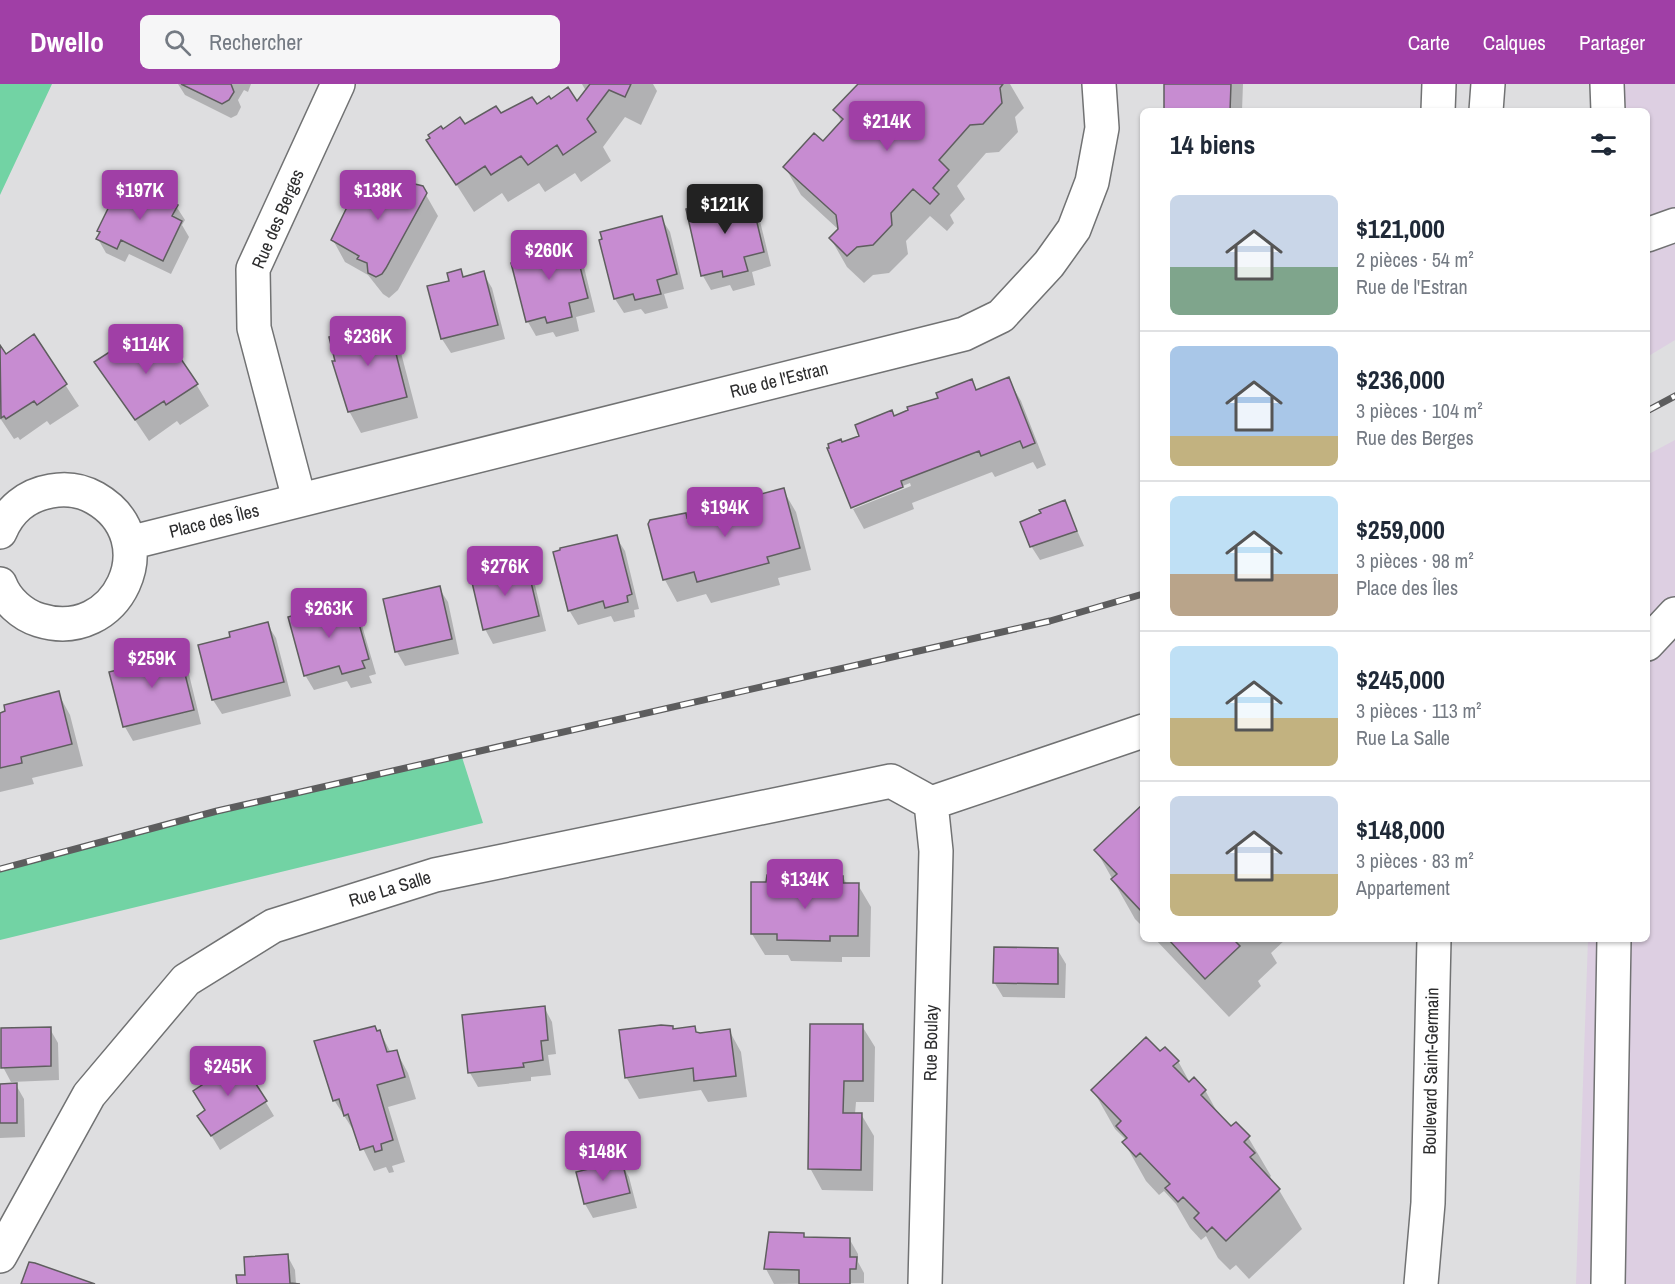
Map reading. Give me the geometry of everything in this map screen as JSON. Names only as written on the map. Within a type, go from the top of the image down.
[{"type":"street","name":"Rue des Berges","points":[[299,500],[254,328],[253,269],[338,84]]},
{"type":"street","name":"Rue de l'Estran","points":[[299,500],[964,334],[1001,316],[1049,264],[1074,229],[1092,182],[1102,128],[1099,84]]},
{"type":"street","points":[[1438,84],[1438,108]]},
{"type":"street","points":[[1486,108],[1488,84]]},
{"type":"street","points":[[1607,84],[1608,108]]},
{"type":"street","points":[[1650,235],[1675,225]]},
{"type":"street","points":[[0,532],[4,521],[20,503],[40,493],[63,489],[85,493],[106,504],[121,522],[129,543],[130,565],[123,586],[111,604],[94,617],[74,624],[52,624],[31,618],[14,605],[0,584]]},
{"type":"street","name":"Place des Îles","points":[[129,543],[299,500]]},
{"type":"street","points":[[1650,641],[1675,614]]},
{"type":"street","points":[[931,803],[1140,732]]},
{"type":"street","name":"Rue La Salle","points":[[0,1256],[89,1095],[186,980],[273,926],[435,875],[891,781],[931,803]]},
{"type":"street","name":"Rue Boulay","points":[[925,1284],[936,851],[931,803]]},
{"type":"street","name":"Boulevard Saint-Germain","points":[[1421,1284],[1428,1203],[1434,942]]},
{"type":"street","points":[[1608,1284],[1614,942]]},
{"type":"street","name":"Boulevard Saint-Germain","points":[[1428,1203],[1433,1284]]},
{"type":"shaded area","points":[[1596,84],[1675,84],[1675,340],[1650,355],[1650,108],[1595,108]]},
{"type":"shaded area","points":[[1675,440],[1675,1284],[1576,1284],[1588,942],[1650,942],[1650,453]]},
{"type":"green space","points":[[0,84],[52,84],[0,195]]},
{"type":"green space","points":[[461,754],[483,823],[0,940],[0,869],[217,811]]},
{"type":"building","points":[[181,84],[231,84],[234,92],[229,100],[222,104]]},
{"type":"building","points":[[590,84],[631,84],[625,97],[609,90],[587,119],[596,132],[563,155],[557,145],[528,165],[521,156],[491,175],[485,166],[456,185],[426,140],[430,138],[428,135],[441,126],[443,129],[460,117],[465,124],[496,106],[501,113],[532,97],[537,104],[549,96],[551,99],[568,87],[577,101]]},
{"type":"building","points":[[858,84],[1003,84],[1000,88],[1002,103],[983,124],[970,125],[939,160],[949,170],[933,188],[939,194],[930,204],[913,189],[891,213],[892,225],[873,245],[857,247],[847,256],[829,238],[838,229],[836,215],[783,167],[814,133],[823,141],[843,119],[833,110]]},
{"type":"building","points":[[1164,84],[1231,84],[1230,108],[1164,108]]},
{"type":"building","points":[[369,171],[400,188],[402,185],[408,188],[415,184],[423,186],[427,193],[386,268],[376,277],[368,273],[367,263],[357,259],[359,256],[331,240],[349,203],[351,204]]},
{"type":"building","points":[[123,178],[178,205],[172,216],[182,221],[163,261],[121,240],[117,249],[96,239],[100,232],[97,231]]},
{"type":"building","points":[[750,193],[764,252],[744,257],[748,271],[723,277],[722,271],[701,276],[686,209]]},
{"type":"building","points":[[662,216],[677,274],[657,280],[661,294],[635,300],[633,294],[614,299],[599,240],[602,239],[600,232]]},
{"type":"building","points":[[573,239],[588,298],[569,303],[572,317],[547,323],[545,317],[526,322],[511,263],[515,262],[513,255]]},
{"type":"building","points":[[461,269],[463,277],[484,271],[498,325],[441,339],[427,286],[449,281],[447,273]]},
{"type":"building","points":[[388,322],[407,397],[348,412],[332,361],[335,361],[329,337]]},
{"type":"building","points":[[34,334],[67,384],[37,405],[34,401],[6,419],[4,416],[1,418],[0,345],[6,354]]},
{"type":"building","points":[[164,334],[198,384],[166,405],[164,401],[135,420],[94,362],[128,340],[136,353]]},
{"type":"building","points":[[1009,377],[1035,443],[1023,448],[1020,441],[981,456],[979,451],[901,481],[903,487],[851,508],[827,448],[829,448],[828,444],[859,436],[855,425],[892,410],[894,416],[908,410],[907,407],[938,398],[936,393],[972,379],[976,390]]},
{"type":"building","points":[[784,488],[800,548],[767,557],[769,563],[697,582],[694,572],[663,580],[648,524],[650,520],[686,513],[687,518],[699,515],[700,518],[735,508],[747,502],[746,498]]},
{"type":"building","points":[[1065,500],[1077,531],[1030,547],[1020,522],[1041,513],[1039,510]]},
{"type":"building","points":[[617,535],[632,594],[627,596],[628,602],[605,608],[603,601],[568,611],[553,552],[560,548]]},
{"type":"building","points":[[527,565],[539,616],[483,630],[471,578]]},
{"type":"building","points":[[440,586],[452,639],[395,652],[383,599]]},
{"type":"building","points":[[352,599],[369,659],[362,661],[365,668],[342,674],[339,666],[304,676],[288,617]]},
{"type":"building","points":[[268,622],[284,682],[212,700],[198,645],[230,637],[229,632]]},
{"type":"building","points":[[179,650],[194,710],[123,727],[109,672],[141,664],[140,660]]},
{"type":"building","points":[[59,691],[72,744],[21,757],[22,763],[0,768],[0,713],[5,711],[4,705]]},
{"type":"building","points":[[1140,807],[1140,910],[1111,879],[1117,874],[1094,850]]},
{"type":"building","points":[[767,875],[779,875],[779,880],[791,881],[790,888],[819,889],[819,881],[830,881],[831,876],[843,876],[843,883],[859,883],[858,936],[830,936],[830,941],[777,940],[777,934],[751,934],[751,882],[766,882]]},
{"type":"building","points":[[1171,942],[1236,942],[1240,946],[1205,979]]},
{"type":"building","points":[[994,947],[1058,948],[1058,984],[993,983]]},
{"type":"building","points":[[545,1006],[548,1040],[541,1041],[543,1060],[523,1063],[524,1067],[468,1073],[462,1015]]},
{"type":"building","points":[[810,1024],[863,1024],[863,1081],[844,1081],[843,1113],[862,1113],[861,1170],[808,1169]]},
{"type":"building","points":[[661,1025],[673,1026],[673,1029],[695,1026],[696,1032],[700,1033],[730,1029],[736,1076],[694,1081],[693,1068],[625,1078],[619,1030]]},
{"type":"building","points":[[375,1026],[377,1031],[380,1030],[387,1052],[397,1050],[405,1077],[377,1085],[393,1140],[381,1144],[382,1150],[375,1152],[373,1146],[360,1150],[348,1114],[344,1116],[339,1099],[333,1101],[314,1041]]},
{"type":"building","points":[[51,1027],[51,1066],[1,1068],[1,1028]]},
{"type":"building","points":[[1146,1037],[1160,1051],[1165,1047],[1179,1061],[1173,1066],[1189,1082],[1194,1077],[1206,1090],[1201,1095],[1231,1126],[1236,1122],[1250,1136],[1244,1142],[1255,1153],[1250,1157],[1280,1189],[1226,1241],[1212,1227],[1207,1232],[1194,1218],[1199,1213],[1183,1197],[1178,1202],[1165,1188],[1170,1184],[1140,1153],[1136,1157],[1122,1142],[1127,1138],[1116,1126],[1121,1121],[1091,1090]]},
{"type":"building","points":[[241,1061],[267,1101],[211,1136],[197,1116],[205,1110],[193,1091],[211,1079],[208,1075],[223,1066],[226,1071]]},
{"type":"building","points":[[17,1083],[17,1123],[0,1123],[0,1084]]},
{"type":"building","points":[[622,1161],[630,1193],[584,1204],[576,1172]]},
{"type":"building","points":[[769,1232],[804,1233],[804,1237],[850,1238],[850,1257],[857,1257],[856,1269],[850,1269],[850,1284],[799,1284],[799,1270],[764,1269]]},
{"type":"building","points":[[288,1254],[290,1283],[300,1284],[237,1284],[236,1275],[245,1275],[244,1257]]},
{"type":"building","points":[[29,1262],[35,1263],[95,1284],[21,1284]]},
{"type":"railway","points":[[1650,409],[1675,396]]},
{"type":"railway","points":[[0,869],[217,811],[1050,621],[1140,595]]}]
